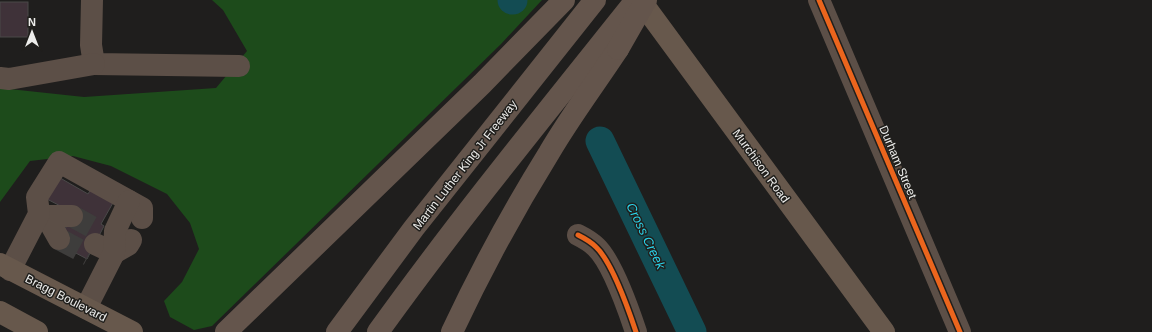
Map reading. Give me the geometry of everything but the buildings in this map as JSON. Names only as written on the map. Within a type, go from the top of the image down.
[{"type":"highway","points":[[226,332],[476,90],[564,0]]},
{"type":"highway","points":[[452,332],[470,294],[522,198],[636,0]]},
{"type":"highway","points":[[378,332],[428,263],[612,44],[646,0]]},
{"type":"highway","name":"Martin Luther King Jr Freeway","points":[[337,332],[414,228],[592,5]]},
{"type":"main road","name":"Murchison Road","points":[[640,0],[884,332]]},
{"type":"main road","name":"Bragg Boulevard","points":[[5,267],[132,332]]},
{"type":"main road","points":[[0,312],[37,332]]},
{"type":"street","points":[[92,0],[91,45],[94,64]]},
{"type":"street","name":"Durham Street","points":[[819,0],[960,332]]},
{"type":"street","points":[[0,78],[9,79],[94,64],[239,66]]},
{"type":"street","points":[[66,228],[43,215],[37,198],[59,162],[142,208],[142,218]]},
{"type":"street","points":[[86,308],[106,246],[129,201]]},
{"type":"street","points":[[5,267],[43,215]]},
{"type":"street","points":[[578,235],[597,248],[604,258],[621,291],[636,332]]},
{"type":"green space","points":[[212,0],[542,0],[501,44],[212,326],[194,330],[170,317],[164,301],[182,282],[199,249],[190,223],[167,194],[111,166],[73,156],[30,161],[0,202],[0,88],[84,97],[216,88],[247,51],[223,10]]},
{"type":"waterway","name":"Cross Creek","points":[[600,141],[692,332]]},
{"type":"tunnel","points":[[72,216],[101,232]]},
{"type":"tunnel","points":[[59,239],[89,255]]},
{"type":"cycle path","points":[[819,0],[960,332]]},
{"type":"cycle path","points":[[578,235],[596,247],[608,264],[619,287],[636,332]]}]
